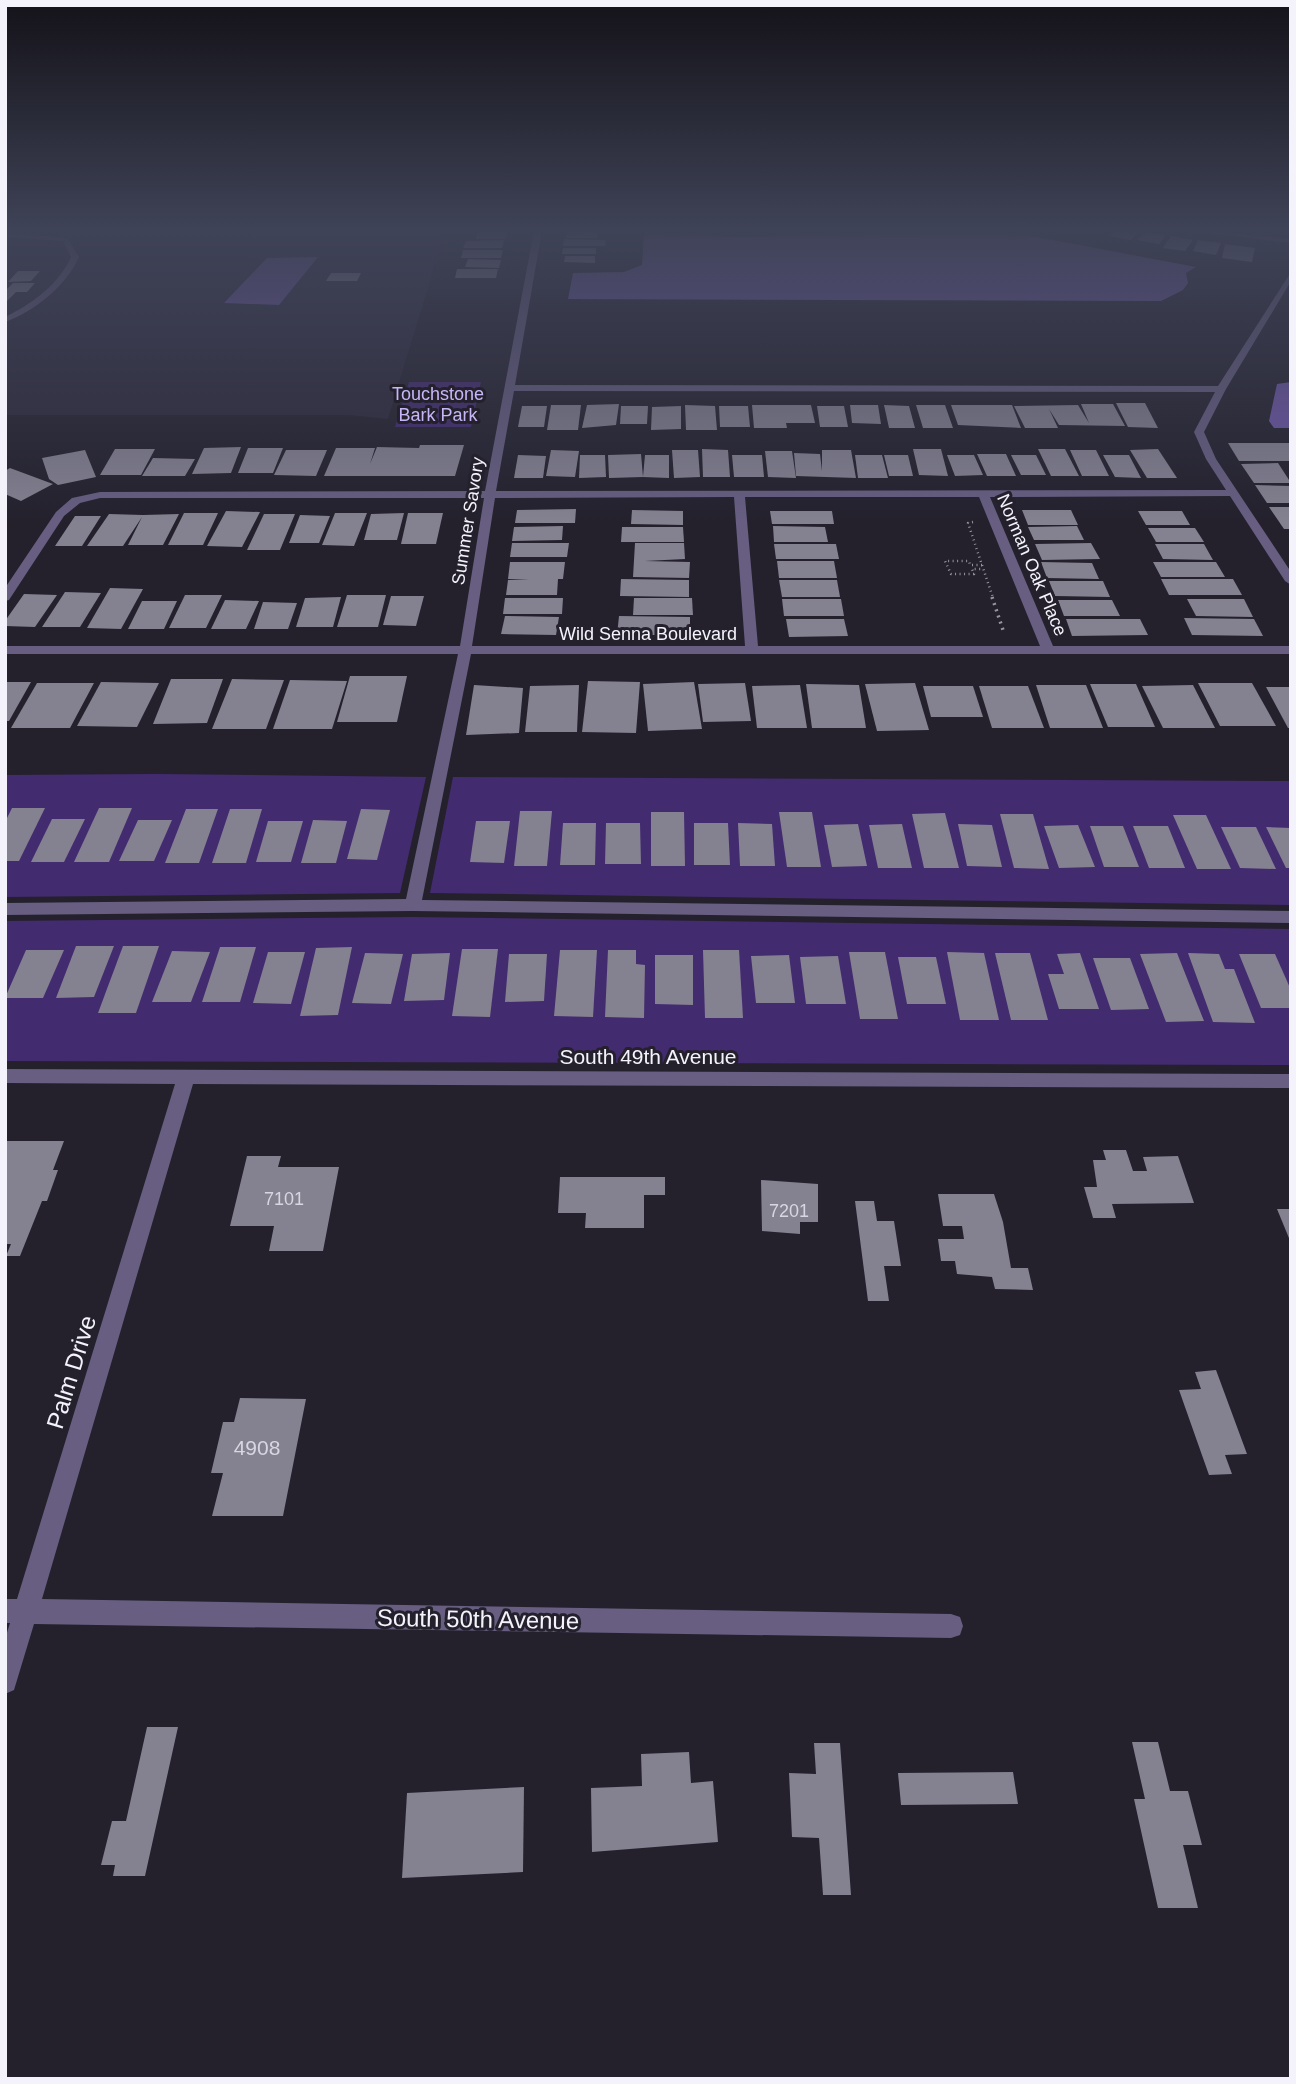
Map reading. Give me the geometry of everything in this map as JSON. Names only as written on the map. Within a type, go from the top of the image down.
[{"type":"street","name":"Summer Savory","points":[[413,905],[465,652],[520,328]]},
{"type":"street","points":[[1258,328],[1221,388],[1199,432],[1211,459],[1291,581]]},
{"type":"street","points":[[509,388],[1221,388]]},
{"type":"street","points":[[739,493],[752,652]]},
{"type":"street","name":"Norman Oak Place","points":[[983,493],[1049,652]]},
{"type":"street","points":[[5,597],[60,514],[76,500],[100,495],[1233,493]]},
{"type":"street","name":"Wild Senna Boulevard","points":[[5,650],[1291,650]]},
{"type":"street","points":[[5,909],[413,905],[1291,917]]},
{"type":"street","name":"South 49th Avenue","points":[[5,1076],[1291,1081]]},
{"type":"street","name":"Palm Drive","points":[[5,1681],[16,1612],[186,1077]]},
{"type":"street","name":"South 50th Avenue","points":[[16,1612],[951,1626]]},
{"type":"path","points":[[977,521],[968,523],[1007,640]]},
{"type":"path","points":[[946,561],[970,561],[970,565],[982,567],[972,569],[974,574],[951,574],[946,561]]},
{"type":"shaded area","points":[[5,328],[416,328],[388,419],[349,415],[5,415]]},
{"type":"shaded area","points":[[1291,382],[1291,428],[1274,428],[1269,421],[1277,384]]},
{"type":"green space","name":"Touchstone Bark Park","points":[[409,382],[481,382],[471,427],[395,427]]},
{"type":"green space","points":[[5,775],[426,777],[400,893],[5,897]]},
{"type":"green space","points":[[453,777],[1291,781],[1291,905],[430,893]]},
{"type":"green space","points":[[411,917],[1291,929],[1291,1065],[5,1061],[5,921]]},
{"type":"building","points":[[1116,403],[1145,403],[1158,428],[1128,427]]},
{"type":"building","points":[[619,404],[616,425],[582,428],[587,405]]},
{"type":"building","points":[[1081,404],[1113,404],[1125,426],[1059,425],[1049,409],[1058,428],[1025,428],[1014,406],[1078,405],[1089,423]]},
{"type":"building","points":[[551,405],[581,405],[578,430],[547,430]]},
{"type":"building","points":[[685,405],[715,406],[717,430],[686,430]]},
{"type":"building","points":[[752,405],[811,405],[815,423],[786,423],[787,428],[754,428]]},
{"type":"building","points":[[850,405],[878,405],[881,424],[852,423]]},
{"type":"building","points":[[884,405],[909,406],[915,428],[889,428]]},
{"type":"building","points":[[916,405],[945,405],[953,428],[923,428]]},
{"type":"building","points":[[951,405],[1012,405],[1021,428],[958,425]]},
{"type":"building","points":[[522,406],[547,406],[544,427],[518,427]]},
{"type":"building","points":[[621,406],[648,406],[647,424],[620,424]]},
{"type":"building","points":[[681,406],[681,429],[651,430],[652,407]]},
{"type":"building","points":[[719,406],[748,406],[750,427],[720,427]]},
{"type":"building","points":[[817,406],[844,406],[848,427],[820,427]]},
{"type":"building","points":[[1228,443],[1289,443],[1291,461],[1239,461]]},
{"type":"building","points":[[420,445],[464,445],[455,476],[324,476],[336,448],[375,448],[370,464],[377,447],[419,448]]},
{"type":"building","points":[[241,447],[231,473],[192,474],[204,448]]},
{"type":"building","points":[[248,448],[283,448],[273,473],[238,473]]},
{"type":"building","points":[[115,449],[155,449],[141,475],[100,475]]},
{"type":"building","points":[[702,449],[728,450],[730,477],[703,477]]},
{"type":"building","points":[[913,449],[941,449],[948,476],[919,475]]},
{"type":"building","points":[[1038,449],[1065,449],[1079,476],[1051,476]]},
{"type":"building","points":[[1158,449],[1177,478],[1147,478],[1130,450]]},
{"type":"building","points":[[85,450],[96,477],[58,485],[49,479],[42,458]]},
{"type":"building","points":[[286,450],[327,450],[316,476],[274,475]]},
{"type":"building","points":[[551,450],[579,451],[575,477],[546,476]]},
{"type":"building","points":[[672,450],[698,450],[700,477],[674,478]]},
{"type":"building","points":[[822,450],[851,450],[856,478],[796,476],[794,453],[820,454],[822,471]]},
{"type":"building","points":[[1070,450],[1096,450],[1109,476],[1082,476]]},
{"type":"building","points":[[765,451],[792,451],[796,478],[768,477]]},
{"type":"building","points":[[641,454],[643,477],[609,478],[608,455]]},
{"type":"building","points":[[977,454],[1006,454],[1016,476],[987,476]]},
{"type":"building","points":[[518,455],[546,456],[543,478],[514,478]]},
{"type":"building","points":[[580,455],[605,455],[606,477],[579,478]]},
{"type":"building","points":[[645,455],[669,455],[669,478],[643,477]]},
{"type":"building","points":[[732,455],[762,455],[764,477],[734,477]]},
{"type":"building","points":[[855,455],[882,455],[888,478],[858,478]]},
{"type":"building","points":[[884,455],[908,455],[913,476],[889,476]]},
{"type":"building","points":[[947,455],[974,455],[983,475],[955,476]]},
{"type":"building","points":[[1011,455],[1036,455],[1046,475],[1021,475]]},
{"type":"building","points":[[1103,455],[1129,455],[1141,478],[1115,477]]},
{"type":"building","points":[[153,458],[195,459],[185,476],[142,476]]},
{"type":"building","points":[[1278,463],[1291,483],[1254,483],[1241,464]]},
{"type":"building","points":[[10,468],[53,484],[21,501],[5,494],[5,471]]},
{"type":"building","points":[[1255,485],[1291,486],[1291,503],[1267,503]]},
{"type":"building","points":[[1269,507],[1291,507],[1291,529],[1284,529]]},
{"type":"building","points":[[576,509],[575,523],[515,523],[517,510]]},
{"type":"building","points":[[632,510],[683,511],[683,525],[631,524]]},
{"type":"building","points":[[1022,510],[1071,510],[1078,525],[1028,525]]},
{"type":"building","points":[[226,511],[260,512],[242,547],[207,546]]},
{"type":"building","points":[[770,511],[832,511],[834,524],[772,524]]},
{"type":"building","points":[[1138,511],[1182,511],[1190,525],[1146,525]]},
{"type":"building","points":[[184,513],[218,513],[203,545],[168,545]]},
{"type":"building","points":[[335,513],[367,513],[354,546],[322,545]]},
{"type":"building","points":[[404,513],[397,540],[364,540],[371,514]]},
{"type":"building","points":[[408,513],[443,513],[436,544],[401,544]]},
{"type":"building","points":[[109,514],[179,514],[163,545],[128,545],[142,517],[123,546],[87,546]]},
{"type":"building","points":[[264,514],[295,514],[280,550],[247,550]]},
{"type":"building","points":[[300,515],[330,516],[319,543],[289,543]]},
{"type":"building","points":[[75,516],[101,516],[82,546],[55,546]]},
{"type":"building","points":[[563,526],[562,540],[512,541],[514,527]]},
{"type":"building","points":[[773,526],[825,527],[828,542],[774,542]]},
{"type":"building","points":[[1077,526],[1084,540],[1034,540],[1028,527]]},
{"type":"building","points":[[622,527],[683,527],[684,542],[621,542]]},
{"type":"building","points":[[1148,528],[1195,528],[1204,542],[1156,542]]},
{"type":"building","points":[[512,543],[569,543],[567,557],[510,557]]},
{"type":"building","points":[[635,543],[684,543],[685,559],[645,561],[690,562],[689,578],[633,577]]},
{"type":"building","points":[[1091,543],[1100,559],[1042,560],[1035,544]]},
{"type":"building","points":[[774,544],[836,544],[839,559],[776,559]]},
{"type":"building","points":[[1155,544],[1204,544],[1213,560],[1163,559]]},
{"type":"building","points":[[777,561],[834,561],[837,578],[779,578]]},
{"type":"building","points":[[510,562],[565,562],[563,579],[558,579],[557,595],[506,595],[508,580],[529,580],[508,579]]},
{"type":"building","points":[[1041,562],[1092,563],[1099,579],[1047,578]]},
{"type":"building","points":[[1153,562],[1216,562],[1225,577],[1161,577]]},
{"type":"building","points":[[621,579],[689,580],[689,597],[620,596]]},
{"type":"building","points":[[1161,579],[1233,579],[1242,595],[1169,595]]},
{"type":"building","points":[[779,580],[837,580],[840,597],[782,597]]},
{"type":"building","points":[[1049,581],[1103,581],[1110,597],[1055,596]]},
{"type":"building","points":[[110,588],[143,589],[121,629],[87,628]]},
{"type":"building","points":[[65,592],[101,593],[80,627],[42,627]]},
{"type":"building","points":[[24,594],[57,595],[35,627],[5,626],[5,621]]},
{"type":"building","points":[[185,595],[222,595],[206,628],[169,628]]},
{"type":"building","points":[[347,595],[386,595],[378,627],[337,627]]},
{"type":"building","points":[[391,596],[424,596],[416,626],[383,625]]},
{"type":"building","points":[[341,597],[333,627],[296,627],[305,598]]},
{"type":"building","points":[[505,598],[563,598],[562,614],[503,614]]},
{"type":"building","points":[[634,598],[692,598],[693,615],[633,615]]},
{"type":"building","points":[[782,599],[841,599],[844,616],[784,616]]},
{"type":"building","points":[[1187,599],[1244,599],[1253,617],[1196,616]]},
{"type":"building","points":[[225,600],[259,601],[246,629],[211,629]]},
{"type":"building","points":[[1058,600],[1112,600],[1120,616],[1064,616]]},
{"type":"building","points":[[142,601],[177,601],[164,629],[128,629]]},
{"type":"building","points":[[263,602],[297,603],[288,629],[254,629]]},
{"type":"building","points":[[505,616],[559,617],[556,635],[501,634]]},
{"type":"building","points":[[619,616],[690,617],[690,635],[617,635]]},
{"type":"building","points":[[1184,618],[1254,619],[1263,636],[1192,635]]},
{"type":"building","points":[[786,619],[844,619],[848,636],[789,637]]},
{"type":"building","points":[[1066,619],[1140,619],[1148,635],[1072,636]]},
{"type":"building","points":[[350,676],[407,676],[397,722],[337,722]]},
{"type":"building","points":[[171,679],[223,679],[207,723],[153,724]]},
{"type":"building","points":[[232,679],[284,680],[266,729],[212,729]]},
{"type":"building","points":[[290,680],[347,681],[332,729],[273,729]]},
{"type":"building","points":[[588,681],[640,682],[636,733],[582,732]]},
{"type":"building","points":[[5,682],[31,682],[9,721],[5,721]]},
{"type":"building","points":[[101,682],[159,683],[137,727],[77,726]]},
{"type":"building","points":[[694,682],[702,729],[648,731],[643,684]]},
{"type":"building","points":[[37,683],[94,683],[70,728],[11,728]]},
{"type":"building","points":[[745,683],[751,721],[703,722],[698,684]]},
{"type":"building","points":[[915,683],[929,730],[877,731],[865,684]]},
{"type":"building","points":[[1198,683],[1252,683],[1276,726],[1220,726]]},
{"type":"building","points":[[806,684],[859,685],[866,728],[812,728]]},
{"type":"building","points":[[1090,684],[1136,684],[1155,727],[1108,727]]},
{"type":"building","points":[[474,685],[523,688],[519,733],[466,735]]},
{"type":"building","points":[[579,685],[577,732],[525,732],[530,686]]},
{"type":"building","points":[[800,685],[807,728],[757,728],[752,686]]},
{"type":"building","points":[[1036,685],[1086,685],[1103,728],[1050,728]]},
{"type":"building","points":[[1193,685],[1215,728],[1163,728],[1142,686]]},
{"type":"building","points":[[923,686],[973,686],[983,717],[931,717]]},
{"type":"building","points":[[979,686],[1028,686],[1044,728],[992,728]]},
{"type":"building","points":[[1266,687],[1291,687],[1291,728],[1288,728]]},
{"type":"building","points":[[12,808],[45,808],[19,861],[5,861],[5,822]]},
{"type":"building","points":[[99,808],[132,808],[109,862],[74,862]]},
{"type":"building","points":[[186,809],[218,809],[199,863],[165,863]]},
{"type":"building","points":[[230,809],[262,809],[246,863],[212,863]]},
{"type":"building","points":[[361,809],[390,810],[377,860],[347,859]]},
{"type":"building","points":[[520,811],[552,811],[547,866],[514,866]]},
{"type":"building","points":[[651,812],[684,812],[685,866],[651,866]]},
{"type":"building","points":[[779,812],[812,812],[821,867],[787,867]]},
{"type":"building","points":[[945,813],[959,868],[924,868],[912,814]]},
{"type":"building","points":[[1000,814],[1033,814],[1049,869],[1014,868]]},
{"type":"building","points":[[1173,815],[1206,815],[1231,869],[1197,869]]},
{"type":"building","points":[[52,819],[85,819],[64,862],[31,862]]},
{"type":"building","points":[[138,820],[172,820],[154,861],[119,861]]},
{"type":"building","points":[[313,820],[347,821],[336,863],[301,863]]},
{"type":"building","points":[[268,821],[303,821],[291,862],[256,862]]},
{"type":"building","points":[[476,821],[510,821],[504,863],[470,862]]},
{"type":"building","points":[[563,823],[596,823],[595,865],[560,865]]},
{"type":"building","points":[[606,823],[640,823],[641,864],[605,864]]},
{"type":"building","points":[[694,823],[728,823],[730,865],[694,865]]},
{"type":"building","points":[[738,823],[772,824],[775,866],[740,866]]},
{"type":"building","points":[[858,824],[867,866],[832,867],[824,825]]},
{"type":"building","points":[[902,824],[912,868],[878,868],[869,825]]},
{"type":"building","points":[[958,824],[992,825],[1002,867],[967,866]]},
{"type":"building","points":[[1078,825],[1095,867],[1059,868],[1044,826]]},
{"type":"building","points":[[1090,826],[1123,826],[1139,867],[1104,867]]},
{"type":"building","points":[[1133,826],[1168,826],[1185,868],[1149,868]]},
{"type":"building","points":[[1221,827],[1256,827],[1276,869],[1240,868]]},
{"type":"building","points":[[1266,827],[1291,828],[1291,868],[1286,868]]},
{"type":"building","points":[[76,946],[114,946],[94,997],[56,998]]},
{"type":"building","points":[[123,946],[159,946],[136,1013],[98,1013]]},
{"type":"building","points":[[220,947],[256,947],[240,1002],[202,1002]]},
{"type":"building","points":[[352,947],[338,1015],[300,1016],[316,948]]},
{"type":"building","points":[[462,949],[498,949],[490,1017],[452,1016]]},
{"type":"building","points":[[26,950],[64,950],[43,998],[5,998]]},
{"type":"building","points":[[560,950],[597,950],[593,1017],[554,1016]]},
{"type":"building","points":[[608,950],[636,950],[636,964],[645,965],[644,1018],[605,1017]]},
{"type":"building","points":[[703,950],[739,950],[743,1018],[705,1018]]},
{"type":"building","points":[[172,951],[210,952],[191,1002],[152,1002]]},
{"type":"building","points":[[268,952],[305,952],[291,1004],[253,1003]]},
{"type":"building","points":[[849,952],[885,952],[898,1019],[860,1019]]},
{"type":"building","points":[[947,952],[984,953],[999,1020],[960,1020]]},
{"type":"building","points":[[365,953],[403,954],[391,1004],[352,1003]]},
{"type":"building","points":[[450,953],[444,1000],[404,1001],[412,954]]},
{"type":"building","points":[[995,953],[1030,953],[1048,1020],[1011,1020]]},
{"type":"building","points":[[1080,953],[1099,1009],[1059,1009],[1048,974],[1064,974],[1057,954]]},
{"type":"building","points":[[1177,953],[1204,1021],[1166,1022],[1140,954]]},
{"type":"building","points":[[1188,953],[1219,954],[1225,969],[1234,969],[1255,1023],[1213,1022]]},
{"type":"building","points":[[509,954],[547,954],[544,1001],[505,1002]]},
{"type":"building","points":[[1239,954],[1275,954],[1291,990],[1291,1008],[1261,1008]]},
{"type":"building","points":[[655,955],[693,955],[693,1005],[655,1004]]},
{"type":"building","points":[[789,955],[795,1003],[756,1003],[751,956]]},
{"type":"building","points":[[838,956],[846,1004],[806,1004],[800,957]]},
{"type":"building","points":[[898,957],[936,957],[946,1004],[907,1004]]},
{"type":"building","points":[[1093,958],[1130,958],[1149,1009],[1111,1010]]},
{"type":"building","points":[[5,1141],[64,1141],[53,1170],[58,1170],[47,1201],[42,1201],[20,1256],[6,1256],[11,1244],[5,1244]]},
{"type":"building","points":[[1103,1150],[1126,1150],[1133,1171],[1147,1171],[1143,1157],[1178,1156],[1194,1203],[1112,1204],[1116,1218],[1093,1218],[1084,1187],[1097,1187],[1093,1160],[1106,1160]]},
{"type":"building","points":[[247,1156],[281,1156],[278,1167],[339,1167],[323,1251],[269,1251],[274,1226],[230,1226]]},
{"type":"building","points":[[560,1177],[665,1177],[665,1195],[644,1195],[644,1228],[585,1228],[586,1213],[558,1213]]},
{"type":"building","points":[[761,1180],[818,1184],[818,1222],[800,1222],[800,1234],[762,1231]]},
{"type":"building","points":[[938,1194],[994,1194],[1003,1222],[1011,1268],[1028,1268],[1033,1290],[995,1289],[992,1277],[957,1274],[955,1261],[941,1261],[938,1239],[964,1239],[962,1226],[943,1226]]},
{"type":"building","points":[[855,1201],[874,1201],[877,1221],[894,1221],[901,1266],[884,1266],[889,1301],[868,1301]]},
{"type":"building","points":[[1277,1209],[1291,1209],[1291,1243]]},
{"type":"building","points":[[1216,1370],[1247,1454],[1225,1455],[1232,1474],[1209,1475],[1179,1390],[1201,1389],[1195,1372]]},
{"type":"building","points":[[240,1398],[306,1399],[283,1516],[212,1516],[223,1473],[211,1473],[223,1422],[234,1422]]},
{"type":"building","points":[[147,1727],[178,1727],[145,1876],[113,1876],[115,1865],[101,1865],[112,1821],[126,1821]]},
{"type":"building","points":[[1132,1742],[1158,1742],[1170,1791],[1188,1791],[1202,1845],[1183,1845],[1198,1908],[1158,1908],[1134,1799],[1145,1799]]},
{"type":"building","points":[[814,1743],[840,1743],[851,1895],[823,1895],[819,1838],[792,1837],[789,1773],[816,1774]]},
{"type":"building","points":[[689,1752],[691,1783],[713,1781],[718,1842],[592,1852],[591,1788],[642,1786],[641,1754]]},
{"type":"building","points":[[1013,1772],[1018,1804],[901,1805],[898,1773]]},
{"type":"building","points":[[524,1787],[523,1872],[402,1878],[407,1793]]}]
